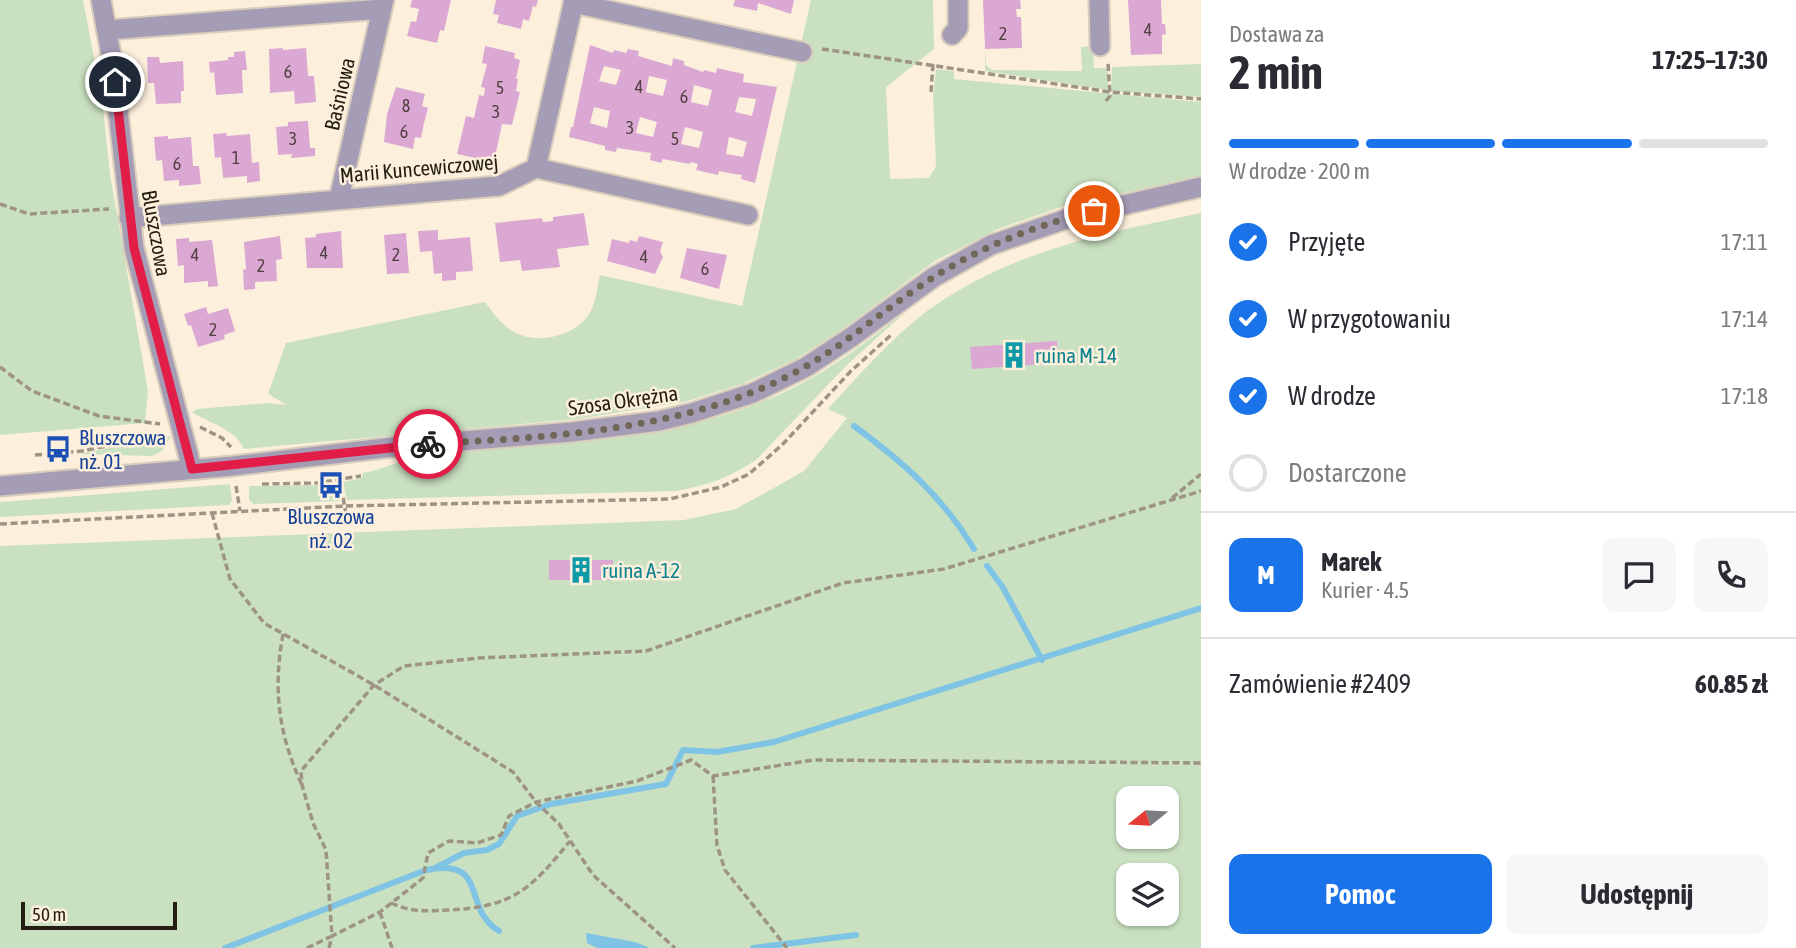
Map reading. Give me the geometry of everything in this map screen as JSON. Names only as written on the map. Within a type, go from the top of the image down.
[{"type":"street","name":"Bluszczowa","points":[[101,0],[129,213],[155,334],[192,469]]},
{"type":"street","points":[[952,35],[958,28],[957,0]]},
{"type":"street","points":[[1099,0],[1100,46]]},
{"type":"street","points":[[748,215],[536,168],[573,2],[802,52]]},
{"type":"street","points":[[107,30],[383,5]]},
{"type":"street","name":"Baśniowa","points":[[339,199],[383,5]]},
{"type":"street","name":"Marii Kuncewiczowej","points":[[129,213],[499,186],[536,168]]},
{"type":"street","name":"Szosa Okrężna","points":[[0,485],[192,469],[659,421],[753,393],[806,367],[934,276],[991,245],[1072,217],[1201,187]]},
{"type":"path","points":[[1100,46],[1108,54],[1110,92],[1106,101]]},
{"type":"path","points":[[802,52],[809,48],[933,64],[1110,92],[1201,99]]},
{"type":"path","points":[[931,92],[933,64]]},
{"type":"path","points":[[0,204],[29,214],[129,213]]},
{"type":"path","points":[[0,367],[32,391],[99,416],[162,424]]},
{"type":"path","points":[[196,426],[222,438],[232,450]]},
{"type":"path","points":[[35,455],[82,451],[169,433]]},
{"type":"path","points":[[1170,500],[1201,474]]},
{"type":"path","points":[[250,485],[318,483],[362,475]]},
{"type":"path","points":[[340,479],[346,515]]},
{"type":"path","points":[[236,485],[240,511]]},
{"type":"path","points":[[302,785],[301,771],[374,685],[404,666],[478,658],[646,650],[843,583],[944,569],[1201,491]]},
{"type":"path","points":[[0,524],[256,510]]},
{"type":"path","points":[[212,513],[230,579],[264,623],[374,685],[513,772],[536,802],[559,824],[593,875],[675,948]]},
{"type":"path","points":[[283,634],[278,664],[277,701],[287,753],[326,850],[332,936],[329,948]]},
{"type":"path","points":[[307,948],[391,904],[423,878],[428,853],[449,841],[477,843],[501,835],[509,816],[536,802],[637,781],[691,760],[713,776],[813,760],[1201,763]]},
{"type":"path","points":[[713,776],[717,845],[725,870],[787,948]]},
{"type":"path","points":[[391,904],[410,912],[459,910],[504,902],[540,877],[570,841]]},
{"type":"path","points":[[380,912],[392,948]]},
{"type":"green space","points":[[0,0],[83,0],[102,99],[110,174],[148,391],[145,423],[0,435]]},
{"type":"green space","points":[[811,0],[933,0],[934,49],[886,87],[890,179],[929,178],[936,166],[933,97],[936,69],[954,71],[954,79],[1201,102],[1201,176],[1067,205],[998,229],[935,261],[836,334],[796,359],[742,384],[684,402],[577,419],[244,449],[228,431],[192,412],[197,409],[268,403],[287,405],[268,394],[286,343],[485,302],[503,323],[516,333],[534,338],[563,334],[580,324],[590,313],[600,275],[742,306]]},
{"type":"green space","points":[[1093,46],[1094,68],[1108,68],[1108,90],[985,71],[985,49],[986,65],[992,70],[1082,71],[1081,47]]},
{"type":"green space","points":[[1201,64],[1201,97],[1111,91],[1112,67]]},
{"type":"green space","points":[[1201,213],[1201,948],[0,948],[0,546],[684,520],[736,509],[804,471],[847,418],[828,409],[895,338],[925,313],[1001,268],[1099,236]]},
{"type":"green space","points":[[908,310],[848,364],[758,458],[709,483],[677,491],[347,500],[343,482],[362,478],[363,473],[416,457],[612,438],[704,421],[749,407],[793,388],[823,371]]},
{"type":"green space","points":[[171,436],[162,451],[152,456],[79,454]]},
{"type":"green space","points":[[230,484],[232,501],[229,505],[0,517],[0,502]]},
{"type":"green space","points":[[322,485],[324,490],[340,487],[343,501],[254,504],[249,500],[249,486]]},
{"type":"water","points":[[586,933],[635,942],[650,948],[597,948],[587,943]]},
{"type":"building","points":[[412,0],[451,0],[444,31],[440,30],[437,43],[407,36],[411,21],[416,22],[419,9],[410,7]]},
{"type":"building","points":[[496,0],[538,0],[536,7],[533,6],[529,21],[523,19],[521,29],[497,23],[499,15],[493,14]]},
{"type":"building","points":[[735,0],[794,0],[791,14],[758,3],[757,11],[733,6]]},
{"type":"building","points":[[983,0],[1020,0],[1021,9],[1016,9],[1017,17],[1021,17],[1022,48],[985,49]]},
{"type":"building","points":[[1128,0],[1161,0],[1162,24],[1165,24],[1166,34],[1162,35],[1162,54],[1131,55]]},
{"type":"building","points":[[590,45],[613,53],[614,50],[626,53],[628,49],[639,51],[638,56],[672,66],[673,58],[703,72],[716,73],[717,68],[744,74],[743,82],[777,87],[755,183],[741,179],[742,175],[719,171],[718,175],[696,170],[698,164],[691,162],[689,164],[663,159],[661,163],[650,160],[651,153],[617,148],[616,152],[605,150],[605,146],[569,137]],"holes":[[[604,66],[621,70],[616,85],[599,81]],[[649,76],[667,80],[663,96],[646,92]],[[694,85],[712,90],[708,106],[691,102]],[[739,97],[756,99],[752,116],[735,112]],[[594,107],[610,111],[607,128],[590,123]],[[640,117],[657,122],[653,137],[636,133]],[[685,127],[703,132],[699,148],[681,144]],[[729,137],[747,142],[743,157],[726,154]]]},
{"type":"building","points":[[485,46],[515,53],[514,58],[520,60],[516,91],[520,92],[512,125],[502,124],[494,162],[457,154],[466,116],[474,118],[479,95],[484,96],[485,88],[481,87],[487,64],[482,63]]},
{"type":"building","points":[[306,48],[308,76],[314,76],[316,102],[295,104],[294,91],[270,93],[269,49]]},
{"type":"building","points":[[245,51],[247,70],[242,70],[243,93],[216,95],[214,72],[210,73],[209,62],[228,60],[228,57],[234,57],[234,52]]},
{"type":"building","points":[[147,57],[159,57],[160,63],[183,61],[184,91],[181,91],[181,103],[156,104],[154,83],[148,83]]},
{"type":"building","points":[[396,87],[425,94],[422,106],[428,108],[421,138],[415,137],[413,149],[384,142],[387,114]]},
{"type":"building","points":[[308,121],[310,148],[315,148],[315,156],[291,158],[292,154],[278,155],[276,127],[288,126],[288,122]]},
{"type":"building","points":[[226,133],[227,136],[250,134],[252,163],[259,162],[260,181],[247,183],[247,176],[223,178],[221,157],[215,158],[213,134]]},
{"type":"building","points":[[168,136],[168,139],[191,137],[193,166],[199,166],[201,184],[179,186],[179,180],[164,181],[162,160],[156,161],[154,137]]},
{"type":"building","points":[[584,213],[589,245],[557,249],[560,267],[522,271],[520,260],[500,262],[495,223],[542,218],[543,222],[553,221],[553,217]]},
{"type":"building","points":[[438,230],[438,240],[470,237],[473,271],[456,272],[456,280],[442,281],[442,273],[434,274],[432,251],[420,252],[418,231]]},
{"type":"building","points":[[341,231],[343,268],[307,268],[305,238]]},
{"type":"building","points":[[406,233],[409,273],[387,274],[384,235]]},
{"type":"building","points":[[280,236],[282,259],[276,260],[277,281],[255,282],[255,289],[244,290],[244,242]]},
{"type":"building","points":[[639,236],[663,242],[660,251],[663,257],[655,274],[607,261],[612,239],[629,243],[630,240],[637,242]]},
{"type":"building","points":[[189,238],[189,242],[212,240],[218,286],[208,287],[208,281],[184,283],[184,265],[178,266],[176,239]]},
{"type":"building","points":[[687,248],[727,255],[719,289],[680,278]]},
{"type":"building","points":[[206,307],[208,314],[228,308],[235,331],[224,335],[225,339],[198,347],[191,325],[188,326],[184,314]]},
{"type":"building","name":"ruina M-14","points":[[1057,341],[1058,363],[972,369],[970,347]]},
{"type":"building","name":"ruina A-12","points":[[549,560],[613,560],[611,580],[549,580]]},
{"type":"waterway","points":[[854,426],[889,453],[935,496],[974,549]]},
{"type":"waterway","points":[[987,566],[1002,586],[1042,660]]},
{"type":"waterway","points":[[435,868],[464,853],[487,850],[499,844],[517,816],[551,804],[666,784],[683,750],[717,752],[774,742],[1201,608]]},
{"type":"waterway","points":[[225,948],[426,870],[446,868],[459,871],[467,878],[488,922],[499,931]]},
{"type":"waterway","points":[[753,948],[856,935]]},
{"type":"way so far","points":[[428,444],[625,426],[707,409],[768,386],[817,360],[915,289],[972,254],[1023,232],[1094,211]]},
{"type":"place","name":"ruina M-14","points":[[1014,355]]},
{"type":"place","name":"Bluszczowa nż. 01","points":[[58,449]]},
{"type":"place","name":"Bluszczowa nż. 02","points":[[331,485]]},
{"type":"place","name":"ruina A-12","points":[[581,570]]},
{"type":"route","points":[[115,82],[134,248],[192,469],[428,444]]}]
